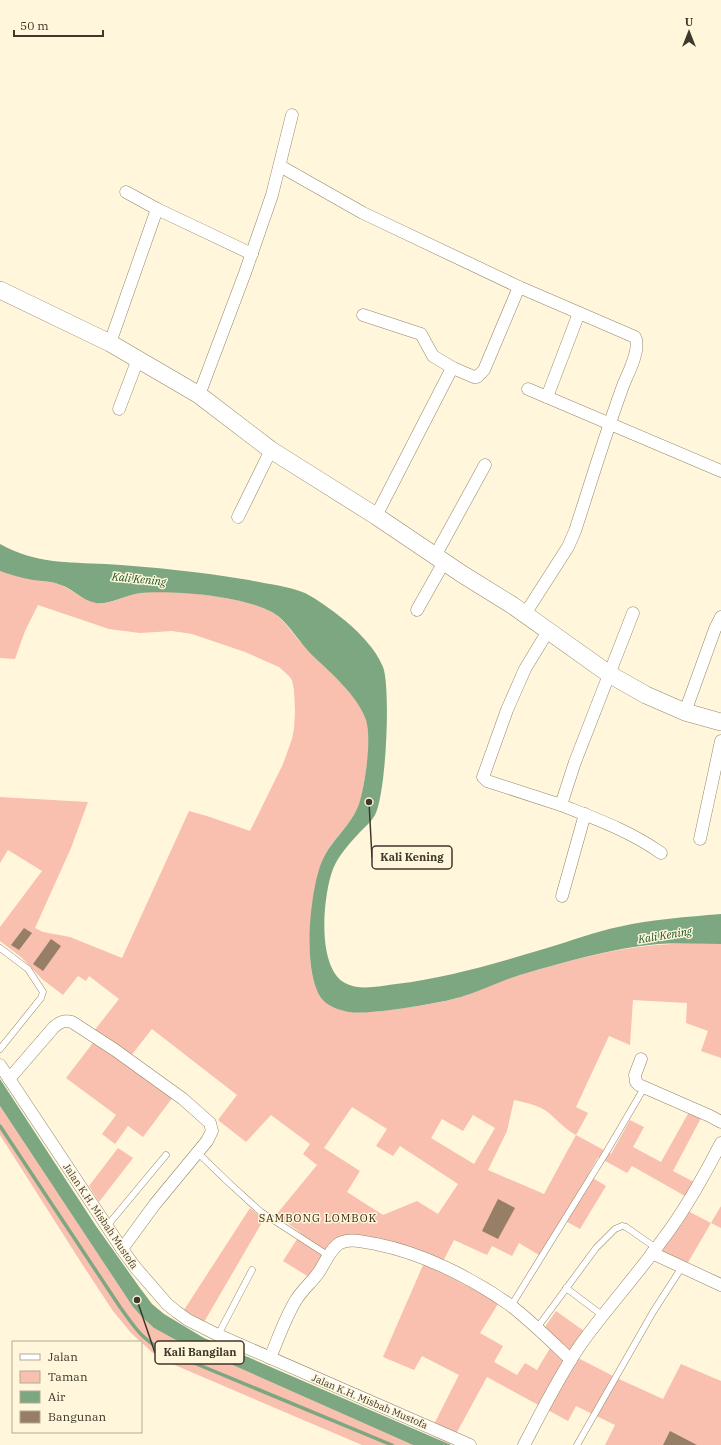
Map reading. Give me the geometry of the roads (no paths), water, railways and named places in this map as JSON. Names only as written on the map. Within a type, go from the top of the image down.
[{"type":"main road","points":[[0,290],[110,342],[199,395],[271,450],[376,516],[525,614],[609,674],[646,695],[686,712],[721,722]]},
{"type":"street","points":[[199,395],[252,254],[272,195],[292,115]]},
{"type":"street","points":[[280,166],[363,212],[519,287],[634,337],[636,340],[634,357],[609,424],[576,531],[568,547],[525,614]]},
{"type":"street","points":[[126,192],[156,209],[252,254]]},
{"type":"street","points":[[110,342],[156,209]]},
{"type":"street","points":[[363,315],[421,334],[433,356],[453,368],[477,377],[484,370],[519,287]]},
{"type":"street","points":[[547,398],[579,313]]},
{"type":"street","points":[[119,410],[138,359]]},
{"type":"street","points":[[376,516],[447,376],[453,368]]},
{"type":"street","points":[[528,389],[721,471]]},
{"type":"street","points":[[238,517],[271,450]]},
{"type":"street","points":[[418,610],[440,559],[485,465]]},
{"type":"street","points":[[560,805],[574,762],[633,612]]},
{"type":"street","points":[[686,712],[715,629],[721,617]]},
{"type":"street","points":[[548,631],[525,669],[507,710],[483,777],[487,781],[560,805],[620,828],[645,841],[661,853]]},
{"type":"street","points":[[700,839],[721,741]]},
{"type":"street","points":[[562,896],[584,814]]},
{"type":"street","points":[[9,1078],[54,1027],[63,1021],[72,1022],[115,1050],[183,1099],[210,1123],[212,1132],[211,1136],[155,1204],[122,1250]]},
{"type":"street","points":[[641,1059],[636,1071],[636,1082],[644,1088],[721,1122]]},
{"type":"street","name":"Jalan K.H. Misbah Mustofa","points":[[0,1065],[122,1250],[167,1304],[188,1320],[218,1335],[470,1445]]},
{"type":"street","points":[[524,1445],[571,1360],[602,1315],[654,1250],[690,1200],[721,1143]]},
{"type":"street","points":[[270,1358],[299,1295],[314,1279],[338,1245],[346,1241],[359,1241],[401,1250],[430,1261],[474,1282],[511,1306],[571,1360]]},
{"type":"street","points":[[654,1250],[682,1267],[721,1285]]},
{"type":"lane","points":[[0,948],[28,969],[43,992],[41,998],[0,1050]]},
{"type":"lane","points":[[511,1306],[607,1151],[644,1088]]},
{"type":"lane","points":[[198,1153],[261,1212],[329,1256]]},
{"type":"lane","points":[[107,1226],[166,1155]]},
{"type":"lane","points":[[537,1328],[596,1248],[611,1232],[618,1227],[622,1226],[630,1230],[654,1250]]},
{"type":"lane","points":[[577,1445],[653,1312],[682,1267]]},
{"type":"lane","points":[[218,1335],[252,1270]]},
{"type":"lane","points":[[566,1288],[602,1315]]},
{"type":"water","points":[[0,544],[13,551],[39,559],[52,561],[178,570],[277,585],[305,593],[329,608],[355,629],[371,647],[383,667],[387,696],[386,741],[379,804],[375,815],[370,822],[348,845],[335,864],[329,881],[325,912],[324,930],[329,962],[336,975],[345,983],[357,987],[370,987],[434,978],[528,954],[609,929],[631,924],[670,919],[721,914],[721,944],[658,944],[606,952],[520,975],[461,997],[412,1007],[377,1012],[349,1012],[331,1006],[323,1000],[316,988],[312,972],[310,953],[311,911],[314,891],[322,861],[330,846],[351,819],[359,804],[361,796],[367,762],[368,728],[366,720],[357,702],[343,685],[312,655],[283,620],[266,609],[232,599],[191,594],[154,592],[135,594],[106,603],[91,602],[70,589],[58,584],[33,580],[0,571]]},
{"type":"water","points":[[0,1079],[96,1226],[152,1304],[164,1314],[204,1338],[451,1445],[413,1445],[174,1339],[154,1328],[133,1307],[0,1106]]},
{"type":"waterway","points":[[0,1126],[120,1307],[143,1337],[163,1350],[392,1445]]},
{"type":"place","name":"Kali Kening","points":[[369,802]]},
{"type":"place","name":"Kali Bangilan","points":[[137,1300]]},
{"type":"district","name":"SAMBONG LOMBOK","points":[[318,1218]]}]
